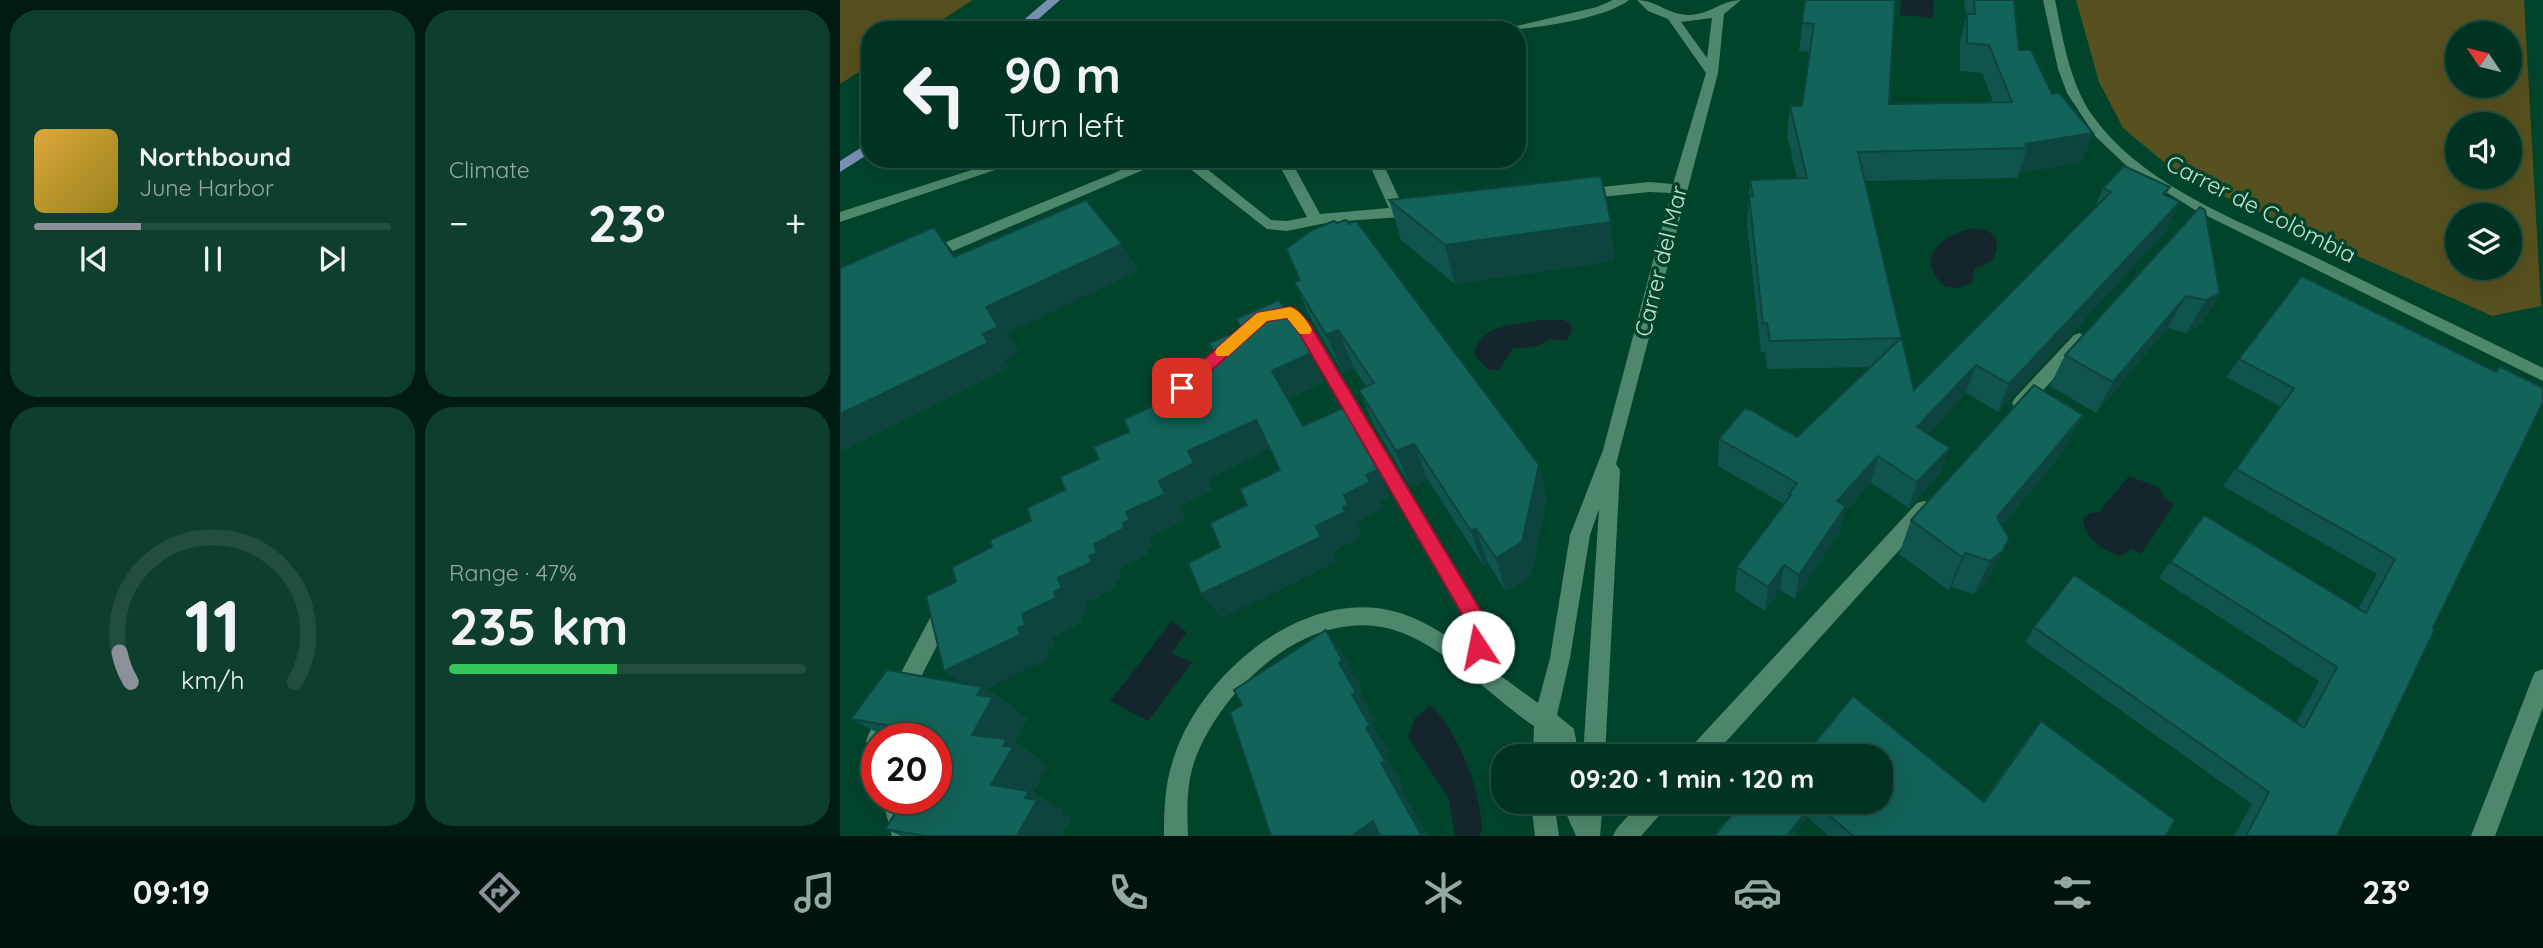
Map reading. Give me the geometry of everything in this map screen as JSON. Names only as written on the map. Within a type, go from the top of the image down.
[{"type":"main road","points":[[1029,21],[1054,0]]},
{"type":"main road","points":[[840,168],[861,153]]},
{"type":"street","points":[[1526,26],[1600,10],[1623,0]]},
{"type":"street","points":[[1643,0],[1658,13]]},
{"type":"street","points":[[1600,10],[1658,13],[1687,19],[1718,14],[1729,8],[1735,0]]},
{"type":"street","name":"Carrer de Colòmbia","points":[[2049,0],[2065,70],[2077,103],[2093,127],[2124,159],[2145,175],[2195,212],[2543,374]]},
{"type":"street","name":"Carrer del Mar","points":[[1544,744],[1545,718],[1560,658],[1580,535],[1612,450],[1679,189],[1712,73],[1718,14]]},
{"type":"street","points":[[1672,17],[1712,73]]},
{"type":"street","points":[[840,218],[993,168]]},
{"type":"street","points":[[917,260],[1136,168]]},
{"type":"street","points":[[1199,168],[1267,224],[1287,226],[1316,220],[1426,210]]},
{"type":"street","points":[[1288,168],[1316,220]]},
{"type":"street","points":[[1378,168],[1398,213]]},
{"type":"street","points":[[1565,196],[1649,187],[1679,189]]},
{"type":"street","points":[[1252,326],[1262,317],[1290,312],[1304,327],[1477,622],[1480,672]]},
{"type":"street","points":[[2008,416],[2091,326]]},
{"type":"street","name":"Carrer del Mar","points":[[1595,744],[1612,450]]},
{"type":"street","points":[[1709,744],[1933,499]]},
{"type":"street","points":[[886,723],[953,595]]},
{"type":"street","points":[[1176,836],[1174,804],[1179,774],[1189,744],[1204,716],[1245,668],[1295,635],[1335,621],[1374,617],[1394,621],[1438,642],[1513,698],[1545,718],[1566,737],[1567,744]]},
{"type":"street","points":[[2483,836],[2543,679]]},
{"type":"street","points":[[898,814],[905,836]]},
{"type":"street","points":[[1544,814],[1547,836]]},
{"type":"street","points":[[1579,814],[1589,836]]},
{"type":"street","points":[[1589,836],[1590,814]]},
{"type":"street","points":[[1625,836],[1645,814]]},
{"type":"shaded area","points":[[840,0],[973,0],[940,21],[861,21],[861,71],[840,84]]},
{"type":"shaded area","points":[[2076,0],[2524,0],[2541,306],[2492,316],[2221,195],[2165,163],[2123,128],[2099,82]]},
{"type":"water","points":[[1901,0],[1934,0],[1933,18],[1900,15]]},
{"type":"water","points":[[1975,228],[1988,231],[1996,238],[1995,254],[1986,264],[1975,268],[1972,283],[1958,288],[1946,287],[1931,267],[1931,257],[1935,249],[1952,235]]},
{"type":"water","points":[[1541,320],[1564,320],[1571,324],[1572,332],[1566,341],[1549,339],[1537,346],[1513,348],[1500,369],[1488,370],[1474,354],[1478,343],[1492,331]]},
{"type":"water","points":[[2129,476],[2160,488],[2163,498],[2174,504],[2141,554],[2133,549],[2120,556],[2091,538],[2083,519],[2090,513],[2099,512]]},
{"type":"water","points":[[1172,621],[1187,632],[1171,653],[1192,662],[1148,721],[1110,701]]},
{"type":"water","points":[[1430,705],[1459,746],[1473,782],[1481,817],[1482,832],[1477,836],[1455,836],[1449,799],[1408,737],[1415,718]]},
{"type":"building","points":[[1805,0],[1895,0],[1889,104],[2012,102],[1989,45],[1967,43],[1967,14],[1975,14],[1974,0],[2014,0],[2019,50],[2031,50],[2052,94],[2059,93],[2093,133],[2025,144],[2027,148],[1858,152],[1914,390],[2111,192],[2103,188],[2124,166],[2170,187],[2163,194],[2180,202],[2009,384],[1976,365],[1917,427],[1950,448],[1917,482],[1878,456],[1837,501],[1846,506],[1799,575],[1784,565],[1768,587],[1737,567],[1797,483],[1719,439],[1744,409],[1751,410],[1797,437],[1901,338],[1770,341],[1767,323],[1763,324],[1749,196],[1753,196],[1750,180],[1807,178],[1790,106],[1802,106],[1814,24],[1802,23]]},
{"type":"building","points":[[1601,176],[1611,222],[1445,245],[1389,200]]},
{"type":"building","points":[[1086,200],[1122,244],[986,307],[998,327],[983,334],[988,343],[840,414],[840,268],[934,227],[954,257]]},
{"type":"building","points":[[2200,207],[2205,210],[2220,294],[2206,300],[2186,296],[2113,382],[2065,355]]},
{"type":"building","points":[[1346,220],[1349,224],[1356,221],[1539,465],[1522,542],[1496,558],[1476,529],[1471,531],[1414,444],[1396,451],[1359,390],[1374,383],[1338,330],[1326,335],[1294,282],[1300,280],[1286,249],[1310,231],[1334,221],[1337,223]]},
{"type":"building","points":[[2302,276],[2496,372],[2499,366],[2543,388],[2543,402],[2433,628],[2435,629],[2337,836],[2246,836],[2269,792],[2034,627],[2074,575],[2304,728],[2337,667],[2171,562],[2204,515],[2366,613],[2395,559],[2236,469],[2294,388],[2239,359]]},
{"type":"building","points":[[1279,300],[1311,353],[1272,371],[1303,426],[1343,408],[1378,470],[1366,475],[1370,482],[1344,495],[1348,505],[1343,507],[1346,512],[1316,526],[1321,537],[1201,594],[1188,563],[1220,547],[1210,523],[1247,505],[1240,489],[1280,470],[1256,420],[1188,451],[1194,463],[1159,481],[1165,494],[1126,512],[1130,520],[1123,523],[1125,528],[1094,544],[1097,553],[1089,556],[1092,562],[1058,578],[1062,588],[1054,592],[1056,598],[1022,614],[1025,625],[1018,628],[1020,635],[944,671],[926,596],[956,582],[952,567],[992,547],[990,540],[1031,521],[1027,508],[1065,490],[1060,477],[1099,459],[1093,447],[1129,432],[1124,419],[1160,403],[1155,392],[1189,378],[1183,367],[1215,353],[1209,343],[1242,329],[1236,319]]},
{"type":"building","points":[[2034,385],[2083,415],[1997,517],[2009,538],[2003,551],[1990,561],[1966,553],[1962,557],[1911,520]]},
{"type":"building","points":[[1326,630],[1342,660],[1339,663],[1356,692],[1352,695],[1370,725],[1366,728],[1385,761],[1381,763],[1422,836],[1380,836],[1373,821],[1352,836],[1271,836],[1230,712],[1242,705],[1234,690]]},
{"type":"building","points":[[887,670],[982,687],[977,695],[993,697],[972,735],[1007,739],[1003,746],[1013,747],[991,785],[1029,791],[1025,798],[1037,800],[1017,836],[925,836],[885,829],[895,814],[952,814],[952,723],[874,723],[851,719]]},
{"type":"building","points":[[1853,696],[1984,802],[2041,721],[2175,820],[2166,836],[1853,836],[1828,814],[1893,814],[1893,744],[1814,744]]},
{"type":"building","points":[[1733,814],[1804,814],[1787,836],[1714,836]]},
{"type":"slow traffic","points":[[1223,352],[1262,317],[1290,312],[1305,330]]},
{"type":"route","points":[[1182,388],[1262,317],[1290,312],[1304,327],[1477,622],[1478,647]]}]
